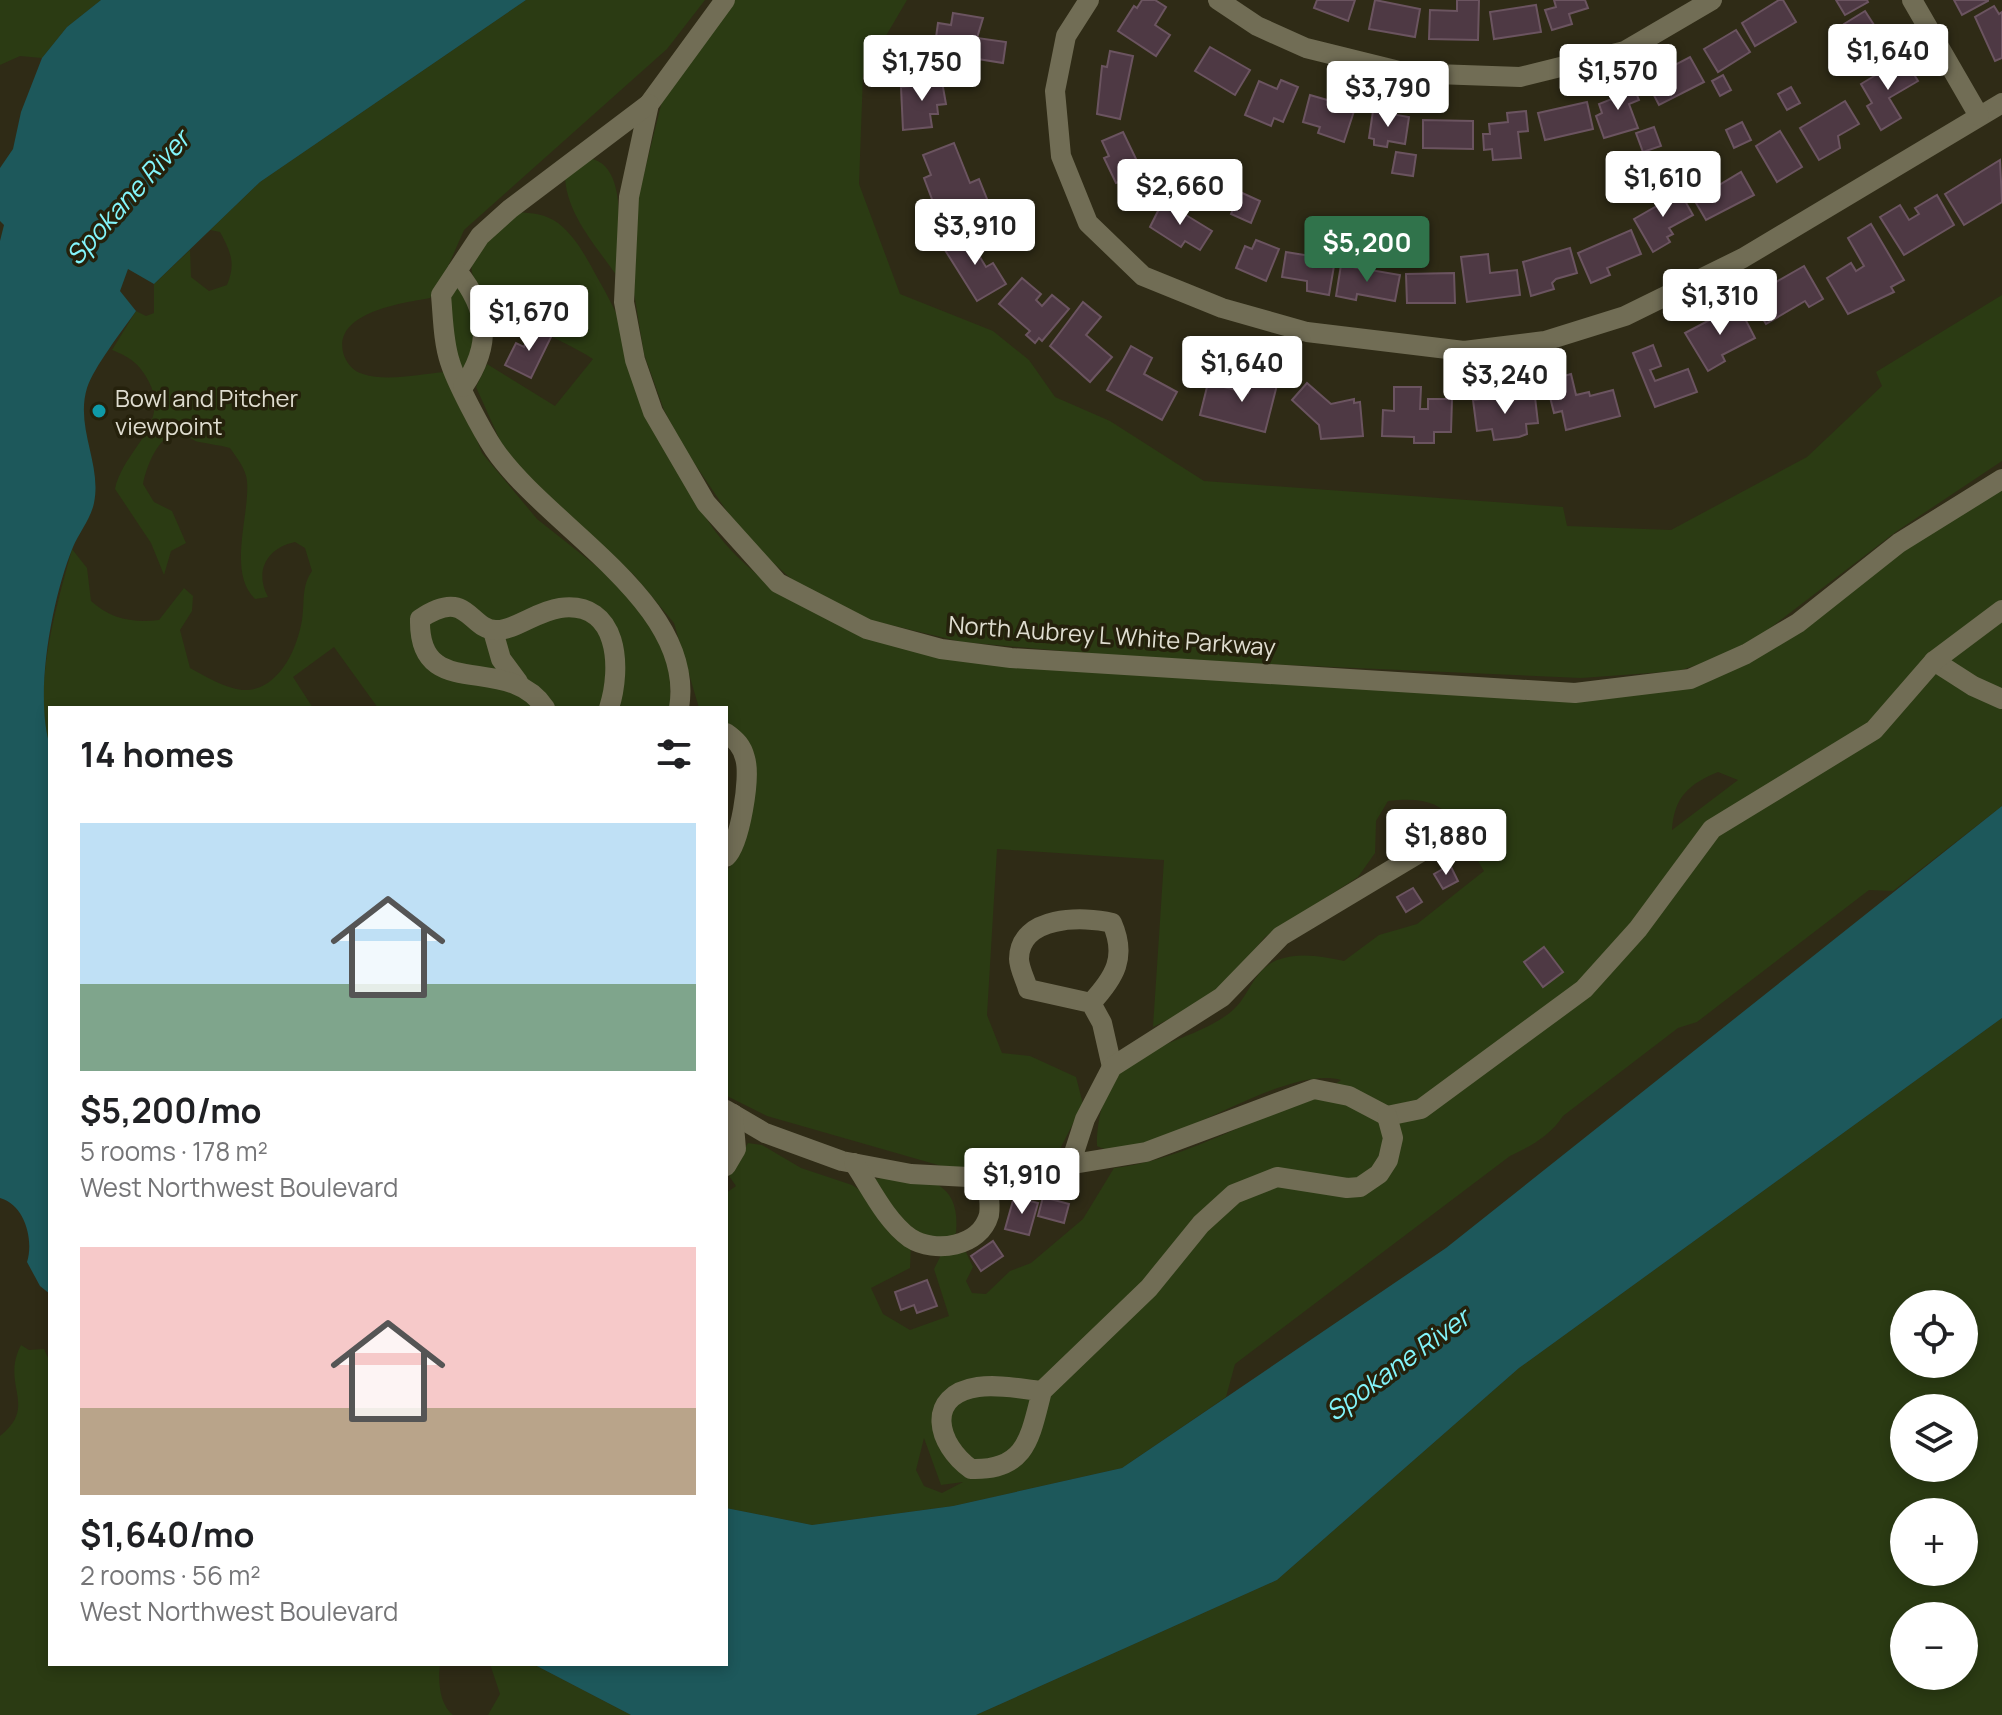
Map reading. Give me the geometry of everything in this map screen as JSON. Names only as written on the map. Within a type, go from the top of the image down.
[{"type":"street","name":"North Aubrey L White Parkway","points":[[725,0],[649,104],[629,197],[624,302],[635,360],[653,412],[706,503],[778,583],[867,629],[941,649],[1011,658],[1575,693],[1690,679],[1746,654],[1798,623],[1899,543],[2002,479]]},
{"type":"street","points":[[1089,0],[1066,36],[1055,91],[1061,156],[1088,223],[1143,276],[1222,308],[1307,332],[1464,351],[1545,341],[1625,316],[1743,258],[2002,103]]},
{"type":"street","points":[[1218,0],[1257,26],[1306,48],[1407,73],[1520,77],[1625,51],[1712,0]]},
{"type":"street","points":[[1912,0],[1979,116]]},
{"type":"street","points":[[649,104],[510,209],[480,236],[441,295],[450,362],[494,448],[542,506],[624,578],[658,623],[673,649],[686,700]]},
{"type":"street","points":[[457,271],[475,293],[482,334],[476,367],[463,387]]},
{"type":"street","points":[[518,682],[500,677],[465,677],[445,670],[423,645],[420,619],[432,611],[449,607],[470,612],[483,627],[493,631],[507,629],[530,616],[563,607],[597,615],[606,625],[615,647],[609,706]]},
{"type":"street","points":[[729,1112],[765,1133],[854,1163],[911,1174],[987,1178],[1146,1152],[1314,1089],[1349,1096],[1387,1116],[1421,1109],[1584,989],[1638,929],[1712,829],[1874,730],[1934,661],[2002,610]]},
{"type":"street","points":[[493,631],[501,659],[518,682],[543,706]]},
{"type":"street","points":[[1934,661],[1964,682],[2002,699]]},
{"type":"street","points":[[728,734],[738,741],[746,760],[747,780],[738,835],[728,853]]},
{"type":"street","points":[[1070,1165],[1085,1119],[1112,1067],[1222,997],[1281,936],[1431,846]]},
{"type":"street","points":[[1091,1003],[1113,976],[1121,955],[1112,923],[1087,917],[1043,924],[1027,938],[1019,958],[1028,989],[1091,1003],[1102,1023],[1112,1067]]},
{"type":"street","points":[[728,1163],[736,1149],[729,1112]]},
{"type":"street","points":[[1042,1391],[995,1386],[964,1391],[944,1407],[942,1435],[950,1450],[971,1469],[990,1470],[1008,1465],[1027,1441],[1042,1391],[1149,1288],[1201,1224],[1234,1194],[1277,1177],[1347,1188],[1360,1187],[1379,1174],[1388,1160],[1393,1138],[1387,1116]]},
{"type":"street","points":[[854,1163],[888,1215],[911,1238],[933,1247],[954,1245],[973,1238],[984,1228],[990,1213],[987,1178]]},
{"type":"green space","points":[[0,0],[101,0],[67,27],[42,58],[20,56],[0,65]]},
{"type":"green space","points":[[526,0],[705,0],[667,49],[464,230],[442,280],[430,298],[373,312],[349,327],[343,338],[343,352],[359,373],[393,377],[445,372],[454,382],[482,453],[537,519],[619,584],[658,635],[669,661],[671,706],[377,706],[334,647],[293,677],[312,706],[48,706],[48,737],[44,699],[48,648],[72,549],[87,568],[91,601],[114,616],[140,621],[159,620],[184,588],[193,596],[192,611],[180,630],[190,668],[222,684],[242,690],[266,684],[284,667],[296,644],[305,589],[312,571],[305,548],[295,542],[270,555],[262,578],[268,597],[255,599],[242,574],[247,481],[230,448],[174,434],[155,452],[143,484],[154,502],[172,511],[186,543],[171,551],[164,575],[151,543],[115,489],[150,424],[154,397],[142,370],[129,358],[112,350],[136,311],[146,316],[154,313],[154,284],[190,250],[191,277],[209,291],[227,285],[232,264],[229,252],[220,232],[210,230],[260,182]]},
{"type":"green space","points":[[731,0],[907,0],[863,75],[859,184],[900,294],[993,331],[1029,360],[1055,397],[1110,421],[1204,481],[1563,507],[1567,526],[1671,530],[1807,457],[1882,386],[1876,372],[2002,295],[2002,461],[1897,531],[1761,635],[1716,659],[1678,671],[1581,678],[1152,659],[962,642],[865,619],[796,583],[745,538],[684,448],[664,410],[644,354],[634,293],[638,198],[662,101]]},
{"type":"green space","points":[[584,158],[599,162],[609,172],[616,187],[619,225],[617,276],[583,228],[566,187],[565,173]]},
{"type":"green space","points":[[518,212],[549,218],[570,235],[612,304],[671,448],[713,528],[730,549],[771,585],[817,613],[867,636],[1451,692],[1690,683],[2002,483],[2002,806],[1893,891],[1869,890],[1697,1022],[1678,1028],[1563,1116],[1546,1135],[1510,1156],[1235,1364],[1226,1397],[1122,1468],[953,1506],[812,1525],[728,1508],[728,1192],[736,1186],[729,1176],[748,1143],[762,1145],[801,1168],[852,1185],[866,1194],[911,1244],[910,1268],[871,1288],[883,1314],[910,1330],[949,1316],[934,1269],[941,1255],[966,1252],[973,1267],[966,1281],[972,1293],[986,1294],[1010,1271],[1031,1263],[1083,1219],[1114,1168],[1190,1148],[1312,1098],[1341,1080],[1314,1079],[1283,1086],[1177,1132],[1118,1150],[1097,1146],[1098,1126],[1111,1082],[1123,1066],[1221,1019],[1239,1004],[1269,964],[1302,955],[1344,961],[1379,935],[1417,924],[1484,871],[1458,826],[1439,807],[1409,800],[1388,801],[1376,821],[1375,853],[1358,877],[1265,937],[1227,982],[1184,1012],[1153,1027],[1164,860],[997,849],[987,1015],[1002,1053],[1030,1056],[1076,1077],[1083,1104],[1060,1149],[1046,1153],[974,1151],[970,1168],[945,1167],[767,1116],[728,1096],[728,869],[744,830],[751,784],[729,728],[728,706],[698,706],[674,623],[633,574],[549,501],[503,447],[476,387],[487,364],[555,406],[593,359],[499,306],[484,292],[474,278],[472,263],[474,255],[490,234]],"holes":[[[1718,772],[1738,780],[1672,830],[1676,809],[1691,787]],[[924,1438],[941,1485],[963,1482],[942,1493],[924,1486],[916,1470]]]},
{"type":"green space","points":[[458,288],[472,302],[475,352],[463,369],[456,366],[448,292]]},
{"type":"green space","points":[[2002,1018],[2002,1715],[976,1715],[1277,1580],[1519,1368]]},
{"type":"green space","points":[[906,1177],[934,1183],[952,1200],[956,1233],[951,1238],[936,1238],[913,1230],[874,1179]]},
{"type":"green space","points":[[21,1345],[29,1350],[44,1349],[48,1358],[48,1666],[440,1666],[442,1698],[453,1715],[0,1715],[0,1436],[17,1414],[16,1359]]},
{"type":"green space","points":[[491,1666],[537,1666],[631,1715],[488,1715],[500,1694]]},
{"type":"water","name":"Spokane River","points":[[101,0],[526,0],[260,182],[154,284],[128,269],[120,291],[136,311],[87,388],[84,417],[95,474],[94,503],[73,547],[58,592],[45,674],[48,736],[48,1292],[40,1286],[27,1262],[29,1244],[26,1224],[16,1208],[0,1198],[0,241],[4,225],[0,221],[0,168],[13,149],[21,112],[42,58],[67,27]]},
{"type":"water","name":"Spokane River","points":[[2002,806],[2002,1018],[1519,1368],[1277,1580],[976,1715],[631,1715],[537,1666],[728,1666],[728,1508],[812,1525],[953,1506],[1122,1468],[1446,1248]]},
{"type":"building","points":[[1142,0],[1155,0],[1166,7],[1155,25],[1170,35],[1156,56],[1118,31],[1134,6],[1137,8]]},
{"type":"building","points":[[1317,0],[1355,0],[1348,21],[1314,8]]},
{"type":"building","points":[[1375,0],[1420,9],[1415,37],[1369,29]]},
{"type":"building","points":[[1457,0],[1479,0],[1478,40],[1429,39],[1430,10],[1457,11]]},
{"type":"building","points":[[1554,0],[1585,0],[1588,8],[1569,14],[1572,24],[1552,30],[1545,10],[1556,7]]},
{"type":"building","points":[[1783,0],[1796,22],[1755,46],[1742,23]]},
{"type":"building","points":[[1836,0],[1867,0],[1868,2],[1845,15]]},
{"type":"building","points":[[1954,0],[1988,0],[1988,1],[1962,15]]},
{"type":"building","points":[[1536,5],[1541,32],[1494,39],[1490,12]]},
{"type":"building","points":[[1994,6],[1999,14],[2002,12],[2002,58],[1995,61],[1975,17]]},
{"type":"building","points":[[1865,11],[1894,56],[1871,69],[1844,24]]},
{"type":"building","points":[[953,13],[983,18],[977,38],[1006,42],[1003,63],[934,52],[938,23],[951,25]]},
{"type":"building","points":[[1736,30],[1750,52],[1718,72],[1704,49]]},
{"type":"building","points":[[1210,47],[1250,70],[1235,95],[1195,71]]},
{"type":"building","points":[[1110,51],[1133,56],[1120,119],[1097,114],[1102,66],[1107,67]]},
{"type":"building","points":[[1690,57],[1704,82],[1659,105],[1646,80]]},
{"type":"building","points":[[1904,58],[1918,81],[1889,98],[1901,118],[1881,130],[1867,106],[1872,103],[1861,84]]},
{"type":"building","points":[[1723,75],[1731,90],[1720,96],[1712,81]]},
{"type":"building","points":[[941,76],[946,104],[937,105],[938,114],[930,114],[932,127],[903,130],[901,87],[920,85],[919,78]]},
{"type":"building","points":[[1281,80],[1298,87],[1283,122],[1274,118],[1271,126],[1245,115],[1259,81],[1277,89]]},
{"type":"building","points":[[1632,83],[1639,100],[1629,104],[1638,128],[1604,138],[1596,116],[1602,113],[1599,104],[1617,97],[1614,89]]},
{"type":"building","points":[[1791,87],[1800,103],[1787,110],[1778,94]]},
{"type":"building","points":[[1310,95],[1355,108],[1344,142],[1318,133],[1320,127],[1303,122]]},
{"type":"building","points":[[1845,101],[1859,124],[1838,136],[1840,148],[1819,160],[1800,128]]},
{"type":"building","points":[[1587,102],[1593,129],[1545,140],[1538,113]]},
{"type":"building","points":[[1373,111],[1409,117],[1405,144],[1388,141],[1387,147],[1374,145],[1374,139],[1369,138]]},
{"type":"building","points":[[1526,111],[1528,131],[1518,132],[1521,158],[1493,160],[1492,149],[1484,150],[1483,134],[1490,134],[1489,124],[1508,122],[1507,113]]},
{"type":"building","points":[[1423,120],[1473,121],[1473,149],[1423,148]]},
{"type":"building","points":[[1742,122],[1751,140],[1734,148],[1726,130]]},
{"type":"building","points":[[1654,127],[1661,146],[1643,152],[1636,133]]},
{"type":"building","points":[[1780,131],[1802,167],[1777,182],[1756,146]]},
{"type":"building","points":[[1123,132],[1150,188],[1129,198],[1121,181],[1116,183],[1104,158],[1109,156],[1102,141]]},
{"type":"building","points":[[954,143],[970,183],[979,179],[989,204],[963,214],[959,206],[938,215],[924,178],[931,175],[923,155]]},
{"type":"building","points":[[1396,152],[1416,155],[1413,176],[1392,173]]},
{"type":"building","points":[[2000,160],[2002,202],[1964,225],[1945,194]]},
{"type":"building","points":[[1710,169],[1719,185],[1741,172],[1754,195],[1706,220],[1685,184]]},
{"type":"building","points":[[1667,187],[1672,197],[1680,192],[1693,215],[1669,228],[1673,234],[1667,237],[1670,242],[1653,252],[1634,219],[1660,204],[1655,194]]},
{"type":"building","points":[[1240,192],[1260,201],[1251,223],[1231,214]]},
{"type":"building","points":[[1937,195],[1954,225],[1904,255],[1880,217],[1900,205],[1909,220],[1919,214],[1915,208]]},
{"type":"building","points":[[1163,201],[1212,231],[1200,250],[1185,241],[1181,247],[1150,227]]},
{"type":"building","points":[[1871,224],[1904,280],[1891,287],[1894,292],[1848,314],[1827,278],[1851,263],[1856,271],[1864,266],[1848,238]]},
{"type":"building","points":[[1631,230],[1641,254],[1607,268],[1610,275],[1591,283],[1578,253]]},
{"type":"building","points":[[976,231],[987,249],[978,254],[986,267],[993,263],[1006,284],[977,301],[945,250]]},
{"type":"building","points":[[1256,240],[1279,249],[1266,281],[1236,268],[1245,246],[1252,249]]},
{"type":"building","points":[[1570,248],[1577,273],[1556,279],[1552,283],[1554,289],[1531,296],[1523,262]]},
{"type":"building","points":[[1286,252],[1335,260],[1329,295],[1307,291],[1307,281],[1282,277]]},
{"type":"building","points":[[1488,254],[1490,273],[1517,270],[1520,295],[1467,302],[1461,257]]},
{"type":"building","points":[[1341,265],[1400,275],[1395,301],[1357,294],[1356,300],[1336,296]]},
{"type":"building","points":[[1804,266],[1823,299],[1809,307],[1805,301],[1766,324],[1750,297]]},
{"type":"building","points":[[1454,273],[1455,303],[1407,303],[1406,274]]},
{"type":"building","points":[[1022,278],[1041,294],[1036,300],[1042,306],[1052,295],[1069,309],[1042,341],[1039,338],[1035,343],[1026,335],[1030,331],[999,304]]},
{"type":"building","points":[[1083,302],[1101,317],[1086,335],[1112,357],[1090,382],[1050,346]]},
{"type":"building","points":[[1738,305],[1755,338],[1722,355],[1725,361],[1708,371],[1685,333]]},
{"type":"building","points":[[534,326],[552,335],[531,378],[505,365],[516,343],[524,347]]},
{"type":"building","points":[[1653,345],[1661,366],[1650,370],[1655,381],[1688,369],[1697,392],[1655,407],[1633,353]]},
{"type":"building","points":[[1131,346],[1152,358],[1144,374],[1177,392],[1162,420],[1107,390]]},
{"type":"building","points":[[1253,374],[1278,381],[1265,432],[1200,415],[1208,383],[1248,393]]},
{"type":"building","points":[[1571,374],[1576,395],[1589,392],[1590,396],[1613,390],[1620,416],[1566,430],[1562,411],[1554,413],[1546,381]]},
{"type":"building","points":[[1307,383],[1331,404],[1354,399],[1354,403],[1360,402],[1363,436],[1321,439],[1319,425],[1292,400]]},
{"type":"building","points":[[1394,387],[1421,387],[1420,409],[1428,409],[1428,399],[1452,399],[1451,432],[1434,432],[1434,443],[1414,443],[1414,437],[1382,436],[1383,410],[1394,411]]},
{"type":"building","points":[[1510,395],[1511,400],[1535,397],[1538,423],[1526,424],[1527,434],[1519,437],[1494,440],[1492,429],[1477,431],[1473,400]]},
{"type":"building","points":[[1450,865],[1458,881],[1443,889],[1434,874]]},
{"type":"building","points":[[1413,888],[1422,902],[1406,912],[1397,897]]},
{"type":"building","points":[[1544,947],[1563,972],[1543,987],[1524,962]]},
{"type":"building","points":[[1014,1197],[1038,1203],[1029,1235],[1005,1229]]},
{"type":"building","points":[[1043,1197],[1069,1204],[1064,1223],[1038,1216]]},
{"type":"building","points":[[993,1241],[1003,1256],[981,1271],[971,1256]]},
{"type":"building","points":[[927,1280],[937,1306],[917,1313],[914,1305],[901,1310],[895,1292]]},
{"type":"place","name":"Bowl and Pitcher viewpoint","points":[[99,411]]}]
